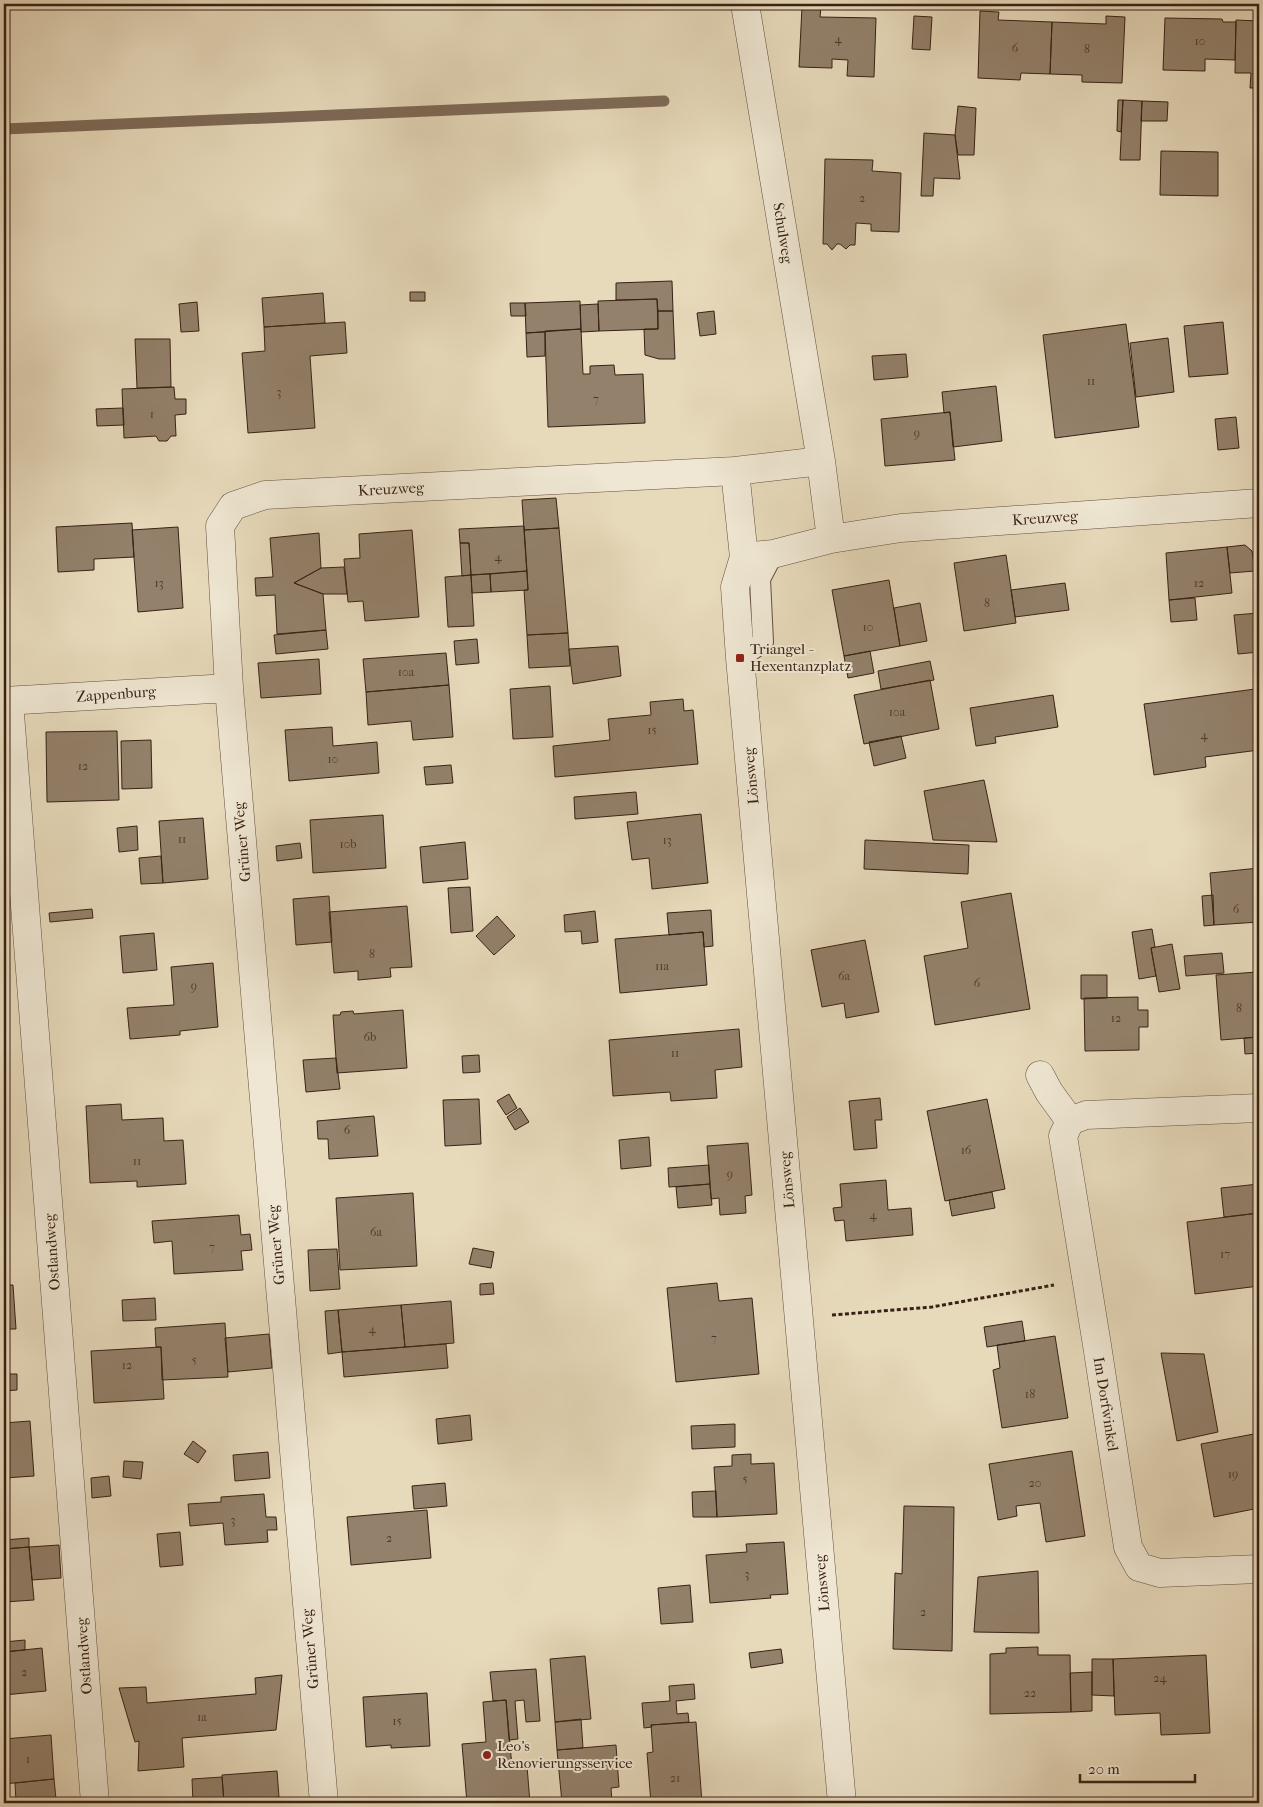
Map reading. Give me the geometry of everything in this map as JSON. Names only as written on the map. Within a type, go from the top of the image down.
[{"type":"street","name":"Schulweg","points":[[745,4],[821,461],[831,539]]},
{"type":"street","name":"Kreuzweg","points":[[228,688],[220,526],[233,506],[265,495],[735,471],[821,461]]},
{"type":"street","points":[[735,471],[744,557]]},
{"type":"street","name":"Kreuzweg","points":[[744,557],[773,554],[831,539],[901,528],[1259,503]]},
{"type":"street","name":"Lönsweg","points":[[744,557],[735,588],[740,658],[842,1803]]},
{"type":"street","name":"Zappenburg","points":[[7,701],[228,688]]},
{"type":"street","name":"Grüner Weg","points":[[228,688],[324,1803]]},
{"type":"street","name":"Ostlandweg","points":[[7,701],[95,1803]]},
{"type":"street","points":[[1040,1075],[1049,1092],[1070,1121],[1086,1116],[1259,1108]]},
{"type":"street","name":"Im Dorfwinkel","points":[[1070,1121],[1063,1136],[1128,1547],[1138,1567],[1160,1573],[1259,1569]]},
{"type":"lane","points":[[740,658],[762,642],[760,579],[773,554]]},
{"type":"path","points":[[799,1317],[932,1307],[1087,1279]]},
{"type":"building","points":[[802,7],[821,7],[820,17],[876,18],[874,77],[847,76],[848,60],[832,59],[832,68],[799,67]]},
{"type":"building","points":[[980,11],[999,12],[998,20],[1052,22],[1050,74],[1021,73],[1020,80],[978,78]]},
{"type":"building","points":[[914,16],[932,17],[930,50],[912,49]]},
{"type":"building","points":[[1106,16],[1125,17],[1122,83],[1082,82],[1082,75],[1050,74],[1052,22],[1106,24]]},
{"type":"building","points":[[1165,18],[1222,19],[1223,22],[1236,22],[1235,60],[1205,59],[1205,71],[1163,70]]},
{"type":"building","points":[[1236,20],[1259,21],[1259,88],[1250,88],[1251,73],[1235,73]]},
{"type":"building","points":[[1118,100],[1123,100],[1121,132],[1117,131]]},
{"type":"building","points":[[1123,100],[1142,101],[1140,160],[1120,160]]},
{"type":"building","points":[[1142,101],[1168,102],[1167,121],[1141,121]]},
{"type":"building","points":[[958,106],[976,108],[974,155],[958,155],[955,135]]},
{"type":"building","points":[[924,133],[955,135],[960,179],[934,178],[933,196],[921,196]]},
{"type":"building","points":[[1161,151],[1218,152],[1218,196],[1160,195]]},
{"type":"building","points":[[825,159],[873,160],[872,171],[901,173],[899,232],[871,231],[871,224],[856,223],[855,245],[850,245],[846,249],[837,244],[832,250],[827,244],[823,244]]},
{"type":"building","points":[[672,281],[673,311],[658,311],[657,299],[616,300],[616,283]]},
{"type":"building","points":[[410,292],[425,292],[425,301],[410,301]]},
{"type":"building","points":[[323,293],[325,323],[264,327],[262,298]]},
{"type":"building","points":[[657,299],[658,329],[599,331],[598,301]]},
{"type":"building","points":[[580,301],[581,329],[526,333],[525,303]]},
{"type":"building","points":[[197,302],[199,331],[181,332],[179,304]]},
{"type":"building","points":[[510,303],[525,303],[526,316],[511,316]]},
{"type":"building","points":[[598,304],[599,331],[581,332],[580,305]]},
{"type":"building","points":[[658,311],[673,311],[675,359],[659,359],[645,355],[644,329],[658,329]]},
{"type":"building","points":[[714,311],[716,334],[700,336],[697,313]]},
{"type":"building","points":[[345,322],[347,353],[310,356],[315,428],[248,433],[242,353],[265,351],[264,327]]},
{"type":"building","points":[[1223,322],[1228,374],[1189,377],[1184,326]]},
{"type":"building","points":[[1126,324],[1139,427],[1055,438],[1043,335]]},
{"type":"building","points":[[581,329],[583,374],[590,374],[590,366],[614,365],[615,375],[643,374],[645,423],[548,427],[545,331]]},
{"type":"building","points":[[545,332],[545,356],[527,357],[526,333]]},
{"type":"building","points":[[1168,338],[1174,392],[1136,397],[1130,343]]},
{"type":"building","points":[[135,339],[170,339],[171,387],[137,388]]},
{"type":"building","points":[[906,354],[908,377],[874,380],[872,356]]},
{"type":"building","points":[[996,386],[1002,441],[953,447],[950,412],[944,413],[942,392]]},
{"type":"building","points":[[174,387],[175,399],[186,399],[186,414],[175,415],[176,436],[171,436],[167,441],[159,441],[156,436],[124,438],[122,389]]},
{"type":"building","points":[[123,408],[124,425],[97,426],[96,409]]},
{"type":"building","points":[[950,412],[955,460],[885,466],[881,419]]},
{"type":"building","points":[[1236,417],[1239,448],[1218,450],[1215,419]]},
{"type":"building","points":[[556,498],[559,528],[524,530],[522,500]]},
{"type":"building","points":[[132,523],[134,557],[94,559],[94,570],[58,572],[56,527]]},
{"type":"building","points":[[524,526],[527,571],[471,575],[469,543],[460,543],[459,529]]},
{"type":"building","points":[[178,527],[183,608],[138,612],[132,530]]},
{"type":"building","points":[[559,528],[568,633],[527,635],[524,590],[528,590],[524,530]]},
{"type":"building","points":[[412,530],[419,617],[365,621],[363,601],[348,602],[344,559],[360,558],[359,534]]},
{"type":"building","points":[[319,533],[321,568],[294,583],[323,594],[326,630],[277,634],[275,595],[256,596],[255,578],[273,577],[270,538]]},
{"type":"building","points":[[460,543],[469,543],[471,575],[462,576]]},
{"type":"building","points":[[1245,545],[1252,551],[1255,571],[1230,573],[1227,547]]},
{"type":"building","points":[[1227,547],[1232,593],[1169,600],[1166,553]]},
{"type":"building","points":[[1006,555],[1016,623],[964,631],[954,563]]},
{"type":"building","points":[[344,567],[347,594],[323,594],[294,583],[321,568]]},
{"type":"building","points":[[527,571],[528,590],[491,592],[490,574]]},
{"type":"building","points":[[490,574],[491,592],[472,593],[471,575]]},
{"type":"building","points":[[471,575],[474,626],[448,627],[445,577]]},
{"type":"building","points":[[889,580],[900,646],[844,656],[832,590]]},
{"type":"building","points":[[1065,583],[1069,610],[1015,617],[1011,590]]},
{"type":"building","points":[[1195,598],[1197,620],[1171,622],[1169,600]]},
{"type":"building","points":[[920,603],[927,641],[900,646],[894,608]]},
{"type":"building","points":[[1259,613],[1259,652],[1238,654],[1234,615]]},
{"type":"building","points":[[326,630],[328,649],[276,654],[274,635]]},
{"type":"building","points":[[568,633],[570,666],[529,668],[527,635]]},
{"type":"building","points":[[477,639],[479,663],[456,665],[454,641]]},
{"type":"building","points":[[618,646],[621,676],[573,684],[569,649]]},
{"type":"building","points":[[870,651],[874,673],[848,678],[844,656]]},
{"type":"building","points":[[446,653],[449,685],[366,692],[363,659]]},
{"type":"building","points":[[319,659],[321,694],[261,698],[258,663]]},
{"type":"building","points":[[930,661],[934,680],[881,689],[878,671]]},
{"type":"building","points":[[930,680],[939,729],[864,744],[854,695]]},
{"type":"building","points":[[449,685],[453,737],[413,740],[411,721],[368,725],[366,692]]},
{"type":"building","points":[[550,686],[553,737],[513,739],[510,689]]},
{"type":"building","points":[[1259,688],[1259,720],[1255,689]]},
{"type":"building","points":[[1255,689],[1259,720],[1259,750],[1205,757],[1206,767],[1154,775],[1144,704]]},
{"type":"building","points":[[1053,695],[1058,727],[995,737],[996,743],[976,746],[970,708]]},
{"type":"building","points":[[683,699],[684,711],[693,710],[698,764],[555,777],[553,746],[610,740],[608,719],[651,715],[650,702]]},
{"type":"building","points":[[332,727],[333,746],[377,742],[379,773],[289,781],[285,730]]},
{"type":"building","points":[[117,731],[119,800],[47,802],[46,732]]},
{"type":"building","points":[[901,736],[906,758],[874,766],[869,742]]},
{"type":"building","points":[[151,740],[152,788],[122,789],[121,741]]},
{"type":"building","points":[[451,765],[453,783],[426,785],[424,767]]},
{"type":"building","points":[[984,780],[997,842],[933,840],[924,791]]},
{"type":"building","points":[[636,792],[638,814],[575,819],[574,797]]},
{"type":"building","points":[[701,814],[708,883],[652,889],[649,858],[632,860],[627,822]]},
{"type":"building","points":[[383,815],[386,868],[313,873],[310,820]]},
{"type":"building","points":[[203,818],[208,879],[163,883],[159,821]]},
{"type":"building","points":[[137,826],[138,850],[119,852],[117,828]]},
{"type":"building","points":[[865,840],[969,845],[968,874],[864,869]]},
{"type":"building","points":[[465,842],[468,879],[423,883],[420,847]]},
{"type":"building","points":[[300,843],[302,858],[277,861],[276,846]]},
{"type":"building","points":[[161,856],[163,883],[141,884],[139,858]]},
{"type":"building","points":[[1259,868],[1259,922],[1214,925],[1210,873]]},
{"type":"building","points":[[470,887],[473,931],[451,933],[448,888]]},
{"type":"building","points":[[1011,893],[1030,1009],[935,1025],[924,956],[968,948],[961,902]]},
{"type":"building","points":[[1213,895],[1214,925],[1204,926],[1202,896]]},
{"type":"building","points":[[329,896],[332,942],[296,945],[293,899]]},
{"type":"building","points":[[407,906],[412,967],[390,968],[391,977],[358,980],[358,971],[334,973],[329,912]]},
{"type":"building","points":[[92,909],[93,918],[50,922],[49,913]]},
{"type":"building","points":[[711,910],[713,946],[704,947],[703,932],[669,935],[667,913]]},
{"type":"building","points":[[595,911],[598,942],[582,944],[581,931],[565,932],[564,915]]},
{"type":"building","points":[[497,916],[515,936],[494,955],[476,936]]},
{"type":"building","points":[[1152,929],[1155,947],[1151,948],[1156,976],[1139,979],[1132,932]]},
{"type":"building","points":[[703,932],[707,985],[620,993],[615,939]]},
{"type":"building","points":[[154,933],[157,970],[123,973],[120,936]]},
{"type":"building","points":[[865,940],[879,1012],[846,1018],[844,1003],[822,1007],[811,950]]},
{"type":"building","points":[[1172,944],[1180,989],[1159,992],[1151,948]]},
{"type":"building","points":[[1222,953],[1224,973],[1186,976],[1184,956]]},
{"type":"building","points":[[213,963],[218,1027],[180,1031],[180,1035],[130,1039],[127,1008],[174,1005],[171,967]]},
{"type":"building","points":[[1257,972],[1259,980],[1259,1037],[1221,1040],[1216,975]]},
{"type":"building","points":[[1081,975],[1107,975],[1107,998],[1081,999]]},
{"type":"building","points":[[1138,997],[1138,1010],[1148,1010],[1148,1027],[1139,1027],[1139,1050],[1085,1051],[1084,998]]},
{"type":"building","points":[[403,1010],[407,1068],[337,1073],[333,1015],[353,1011],[354,1014]]},
{"type":"building","points":[[739,1029],[742,1067],[715,1070],[717,1098],[671,1101],[670,1092],[613,1096],[609,1040]]},
{"type":"building","points":[[1259,1037],[1259,1053],[1245,1054],[1244,1038]]},
{"type":"building","points":[[479,1055],[480,1072],[463,1073],[462,1056]]},
{"type":"building","points":[[336,1058],[340,1089],[306,1092],[303,1060]]},
{"type":"building","points":[[509,1094],[517,1108],[506,1115],[497,1101]]},
{"type":"building","points":[[880,1098],[882,1120],[875,1120],[877,1148],[854,1150],[849,1101]]},
{"type":"building","points":[[479,1099],[481,1144],[445,1146],[443,1100]]},
{"type":"building","points":[[987,1099],[1005,1189],[945,1201],[927,1111]]},
{"type":"building","points":[[121,1104],[122,1120],[163,1118],[164,1141],[183,1140],[186,1184],[137,1187],[137,1181],[90,1183],[86,1106]]},
{"type":"building","points":[[520,1108],[529,1122],[515,1130],[507,1117]]},
{"type":"building","points":[[374,1116],[378,1156],[329,1159],[328,1139],[318,1139],[317,1121]]},
{"type":"building","points":[[649,1137],[651,1166],[621,1169],[619,1140]]},
{"type":"building","points":[[748,1143],[752,1195],[745,1196],[746,1213],[720,1215],[719,1198],[711,1199],[707,1146]]},
{"type":"building","points":[[709,1165],[710,1184],[669,1187],[668,1168]]},
{"type":"building","points":[[886,1180],[888,1210],[911,1208],[913,1235],[846,1241],[844,1220],[835,1221],[833,1208],[842,1207],[840,1184]]},
{"type":"building","points":[[710,1184],[712,1205],[678,1208],[676,1187]]},
{"type":"building","points":[[1259,1184],[1259,1213],[1224,1217],[1221,1188]]},
{"type":"building","points":[[992,1192],[995,1208],[952,1216],[949,1200]]},
{"type":"building","points":[[413,1193],[417,1266],[340,1270],[336,1198]]},
{"type":"building","points":[[1259,1213],[1259,1286],[1195,1294],[1187,1222]]},
{"type":"building","points":[[239,1215],[241,1235],[250,1234],[252,1250],[241,1251],[243,1270],[174,1274],[172,1241],[154,1243],[152,1221]]},
{"type":"building","points":[[473,1248],[494,1252],[491,1268],[469,1264]]},
{"type":"building","points":[[337,1249],[340,1289],[310,1291],[308,1250]]},
{"type":"building","points":[[493,1283],[494,1294],[480,1295],[480,1284]]},
{"type":"building","points":[[717,1283],[719,1301],[752,1298],[759,1374],[676,1382],[667,1288]]},
{"type":"building","points":[[4,1285],[13,1285],[16,1329],[4,1329]]},
{"type":"building","points":[[155,1298],[156,1320],[123,1321],[122,1300]]},
{"type":"building","points":[[451,1301],[454,1343],[405,1347],[401,1305]]},
{"type":"building","points":[[401,1305],[405,1347],[342,1352],[338,1310]]},
{"type":"building","points":[[338,1310],[342,1352],[328,1354],[325,1311]]},
{"type":"building","points":[[1022,1321],[1025,1341],[987,1347],[984,1327]]},
{"type":"building","points":[[225,1323],[228,1377],[162,1380],[161,1347],[156,1347],[155,1328]]},
{"type":"building","points":[[269,1334],[272,1368],[228,1372],[225,1338]]},
{"type":"building","points":[[1055,1336],[1068,1418],[1002,1428],[993,1370],[1000,1368],[997,1345]]},
{"type":"building","points":[[446,1344],[448,1368],[344,1377],[342,1352]]},
{"type":"building","points":[[161,1347],[164,1399],[94,1403],[91,1351]]},
{"type":"building","points":[[1161,1353],[1204,1354],[1218,1432],[1177,1441]]},
{"type":"building","points":[[4,1374],[17,1374],[17,1390],[4,1391]]},
{"type":"building","points":[[470,1415],[472,1440],[438,1444],[436,1419]]},
{"type":"building","points":[[30,1421],[34,1476],[4,1478],[4,1423]]},
{"type":"building","points":[[735,1424],[735,1447],[692,1449],[691,1426]]},
{"type":"building","points":[[1259,1433],[1259,1508],[1214,1517],[1201,1444]]},
{"type":"building","points":[[193,1441],[206,1451],[198,1463],[184,1454]]},
{"type":"building","points":[[1072,1451],[1085,1536],[1046,1542],[1040,1503],[1016,1506],[1017,1516],[998,1520],[989,1464]]},
{"type":"building","points":[[268,1452],[270,1478],[235,1481],[233,1455]]},
{"type":"building","points":[[751,1454],[751,1464],[774,1463],[777,1514],[717,1517],[714,1467],[732,1466],[732,1455]]},
{"type":"building","points":[[124,1461],[143,1462],[141,1479],[123,1477]]},
{"type":"building","points":[[109,1476],[111,1496],[92,1498],[91,1478]]},
{"type":"building","points":[[445,1483],[447,1506],[414,1509],[412,1486]]},
{"type":"building","points":[[716,1491],[717,1517],[693,1517],[692,1492]]},
{"type":"building","points":[[264,1494],[266,1517],[276,1517],[277,1530],[267,1530],[268,1542],[225,1545],[223,1523],[190,1526],[188,1504],[221,1502],[221,1497]]},
{"type":"building","points":[[904,1506],[954,1507],[952,1651],[893,1649],[895,1573],[902,1574]]},
{"type":"building","points":[[427,1510],[431,1558],[351,1565],[347,1517]]},
{"type":"building","points":[[180,1532],[183,1565],[160,1567],[157,1534]]},
{"type":"building","points":[[29,1538],[29,1547],[4,1549],[4,1540]]},
{"type":"building","points":[[784,1542],[788,1594],[770,1595],[771,1598],[710,1603],[706,1555],[747,1552],[746,1544]]},
{"type":"building","points":[[59,1545],[61,1578],[32,1580],[29,1547]]},
{"type":"building","points":[[29,1547],[34,1600],[4,1602],[4,1549]]},
{"type":"building","points":[[1038,1571],[1039,1633],[974,1632],[978,1577]]},
{"type":"building","points":[[690,1585],[693,1622],[661,1624],[658,1588]]},
{"type":"building","points":[[25,1640],[25,1650],[4,1652],[4,1642]]},
{"type":"building","points":[[1038,1647],[1038,1655],[1070,1655],[1071,1712],[990,1714],[990,1654],[1006,1653],[1006,1648]]},
{"type":"building","points":[[42,1648],[46,1691],[4,1695],[4,1652]]},
{"type":"building","points":[[781,1649],[783,1663],[751,1668],[749,1653]]},
{"type":"building","points":[[1206,1655],[1210,1733],[1161,1735],[1160,1713],[1115,1715],[1113,1659]]},
{"type":"building","points":[[585,1656],[591,1719],[555,1722],[550,1659]]},
{"type":"building","points":[[1092,1659],[1113,1659],[1114,1696],[1092,1695]]},
{"type":"building","points":[[536,1669],[540,1721],[526,1722],[524,1700],[515,1701],[518,1739],[509,1740],[506,1700],[493,1701],[490,1672]]},
{"type":"building","points":[[1092,1672],[1092,1711],[1071,1712],[1070,1673]]},
{"type":"building","points":[[282,1675],[276,1730],[182,1738],[184,1767],[138,1771],[139,1741],[135,1742],[119,1688],[146,1687],[147,1703],[256,1694],[255,1678]]},
{"type":"building","points":[[694,1684],[695,1699],[676,1701],[677,1714],[688,1713],[689,1722],[651,1725],[652,1727],[644,1728],[642,1703],[670,1701],[669,1686]]},
{"type":"building","points":[[427,1693],[430,1746],[391,1748],[391,1745],[366,1747],[363,1697]]},
{"type":"building","name":"Leo's Renovierungsservice","points":[[506,1700],[512,1767],[527,1766],[530,1803],[467,1803],[462,1744],[486,1742],[483,1702]]},
{"type":"building","points":[[581,1719],[583,1748],[557,1750],[555,1722]]},
{"type":"building","points":[[696,1722],[702,1803],[651,1803],[647,1753],[653,1752],[651,1725]]},
{"type":"building","points":[[51,1735],[54,1779],[4,1784],[4,1739]]},
{"type":"building","points":[[616,1745],[619,1787],[611,1788],[612,1803],[562,1803],[557,1750]]},
{"type":"building","points":[[277,1771],[279,1797],[270,1798],[270,1803],[224,1803],[222,1775]]},
{"type":"building","points":[[222,1777],[224,1803],[193,1803],[192,1779]]},
{"type":"building","points":[[54,1779],[56,1799],[16,1802],[15,1783]]},
{"type":"waterway","points":[[4,129],[664,101]]},
{"type":"place","name":"Triangel - Hexentanzplatz","points":[[740,658]]},
{"type":"place","name":"Leo's Renovierungsservice","points":[[487,1755]]}]
